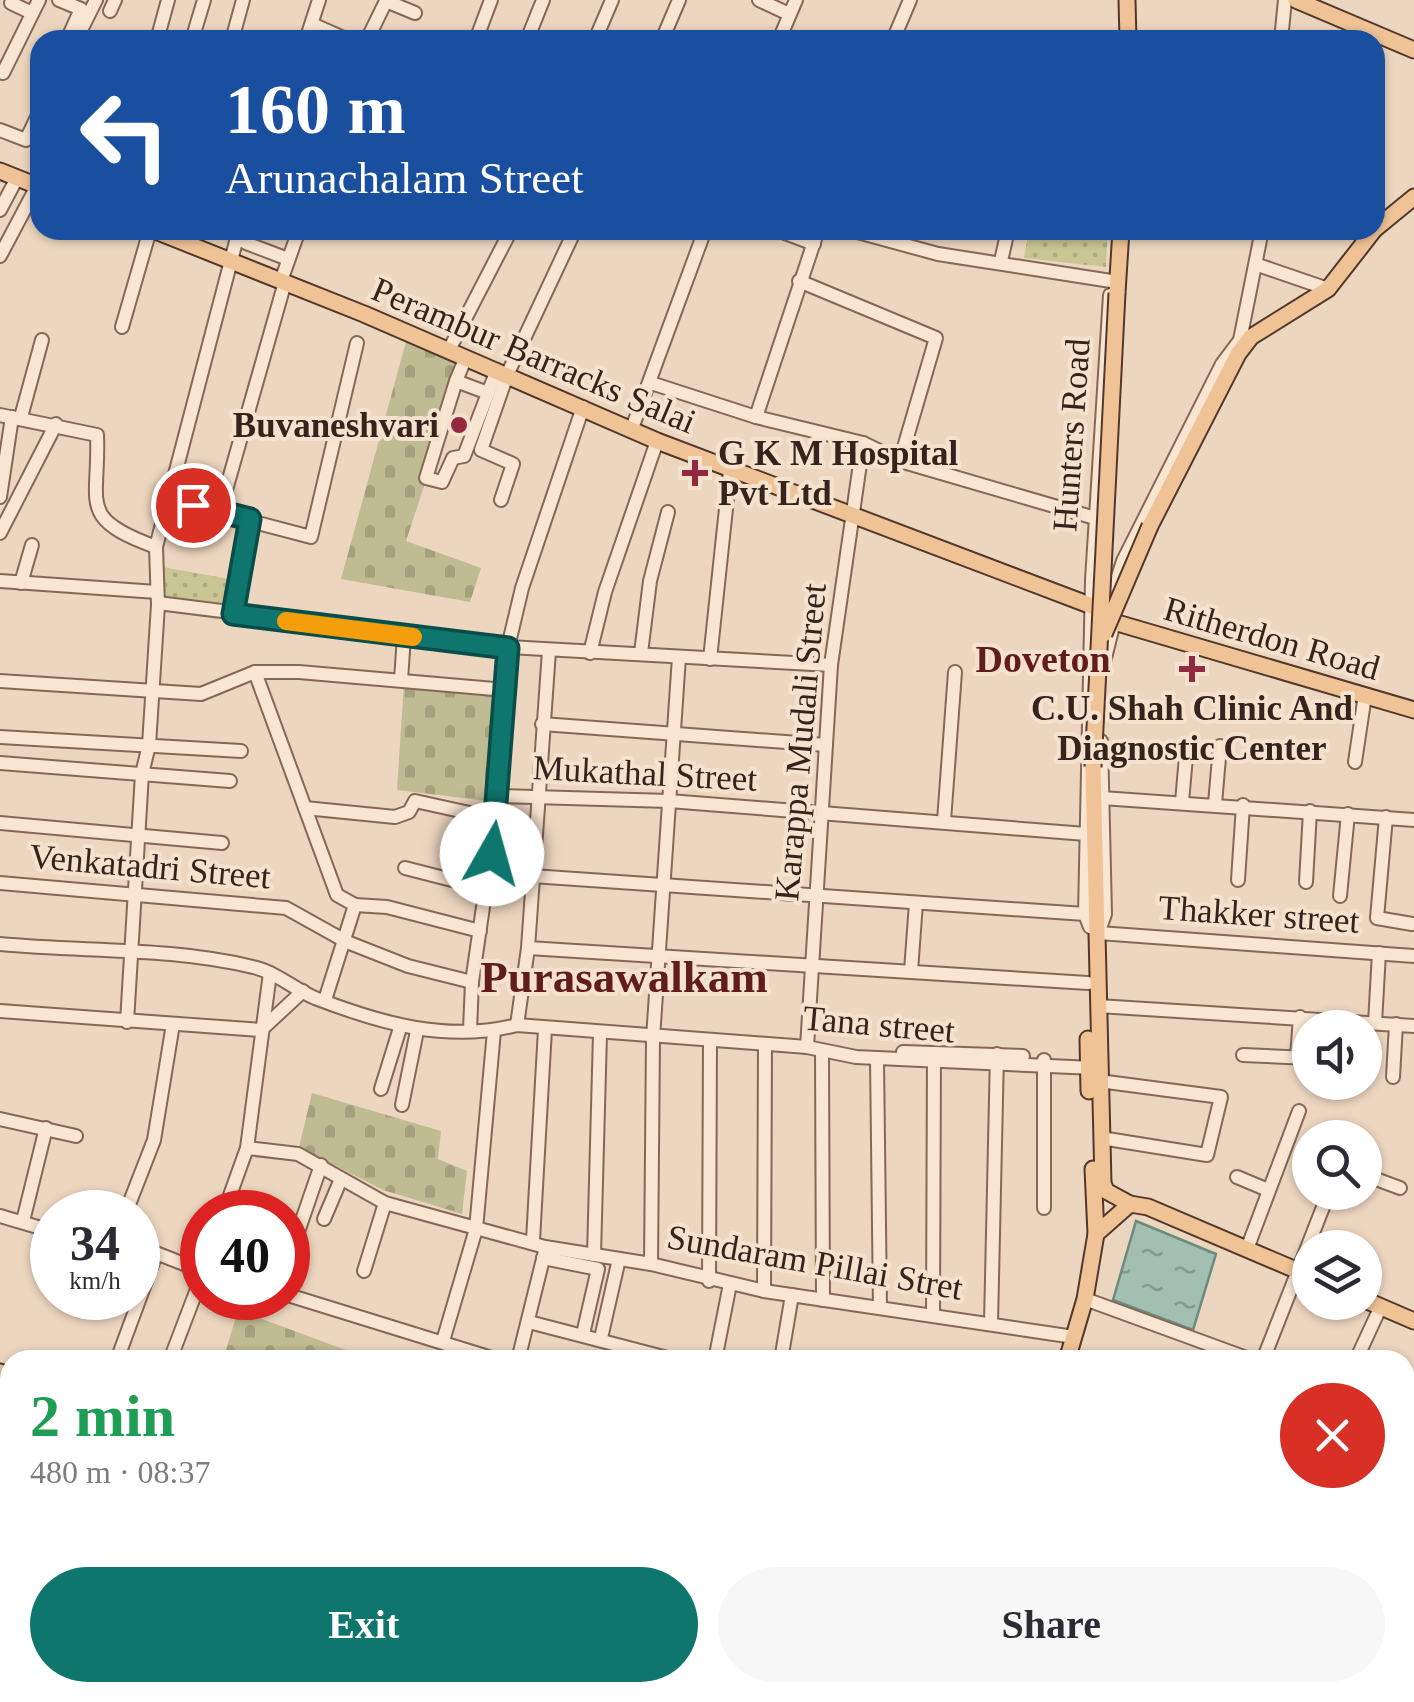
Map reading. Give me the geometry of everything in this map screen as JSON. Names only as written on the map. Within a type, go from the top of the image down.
[{"type":"main road","points":[[1127,0],[1128,30]]},
{"type":"main road","points":[[1296,0],[1367,30]]},
{"type":"main road","points":[[1385,38],[1414,50]]},
{"type":"main road","points":[[0,171],[30,183]]},
{"type":"main road","points":[[1385,220],[1414,197]]},
{"type":"main road","name":"Perambur Barracks Salai","points":[[197,240],[230,260],[502,372],[631,431],[1104,613]]},
{"type":"main road","points":[[1070,1350],[1096,1234],[1094,1069],[1098,1006],[1093,768],[1115,281],[1121,240]]},
{"type":"main road","points":[[1099,647],[1135,556],[1243,344],[1335,287],[1368,240]]},
{"type":"main road","name":"Ritherdon Road","points":[[1104,613],[1414,710]]},
{"type":"main road","points":[[1094,920],[1088,983],[1106,1190],[1130,1204],[1148,1206],[1292,1268]]},
{"type":"main road","points":[[1096,1234],[1130,1204]]},
{"type":"main road","points":[[1382,1306],[1414,1321]]},
{"type":"street","points":[[59,0],[81,9],[71,30]]},
{"type":"street","points":[[81,30],[95,0]]},
{"type":"street","points":[[159,30],[168,0]]},
{"type":"street","points":[[195,30],[204,0]]},
{"type":"street","points":[[235,30],[243,0]]},
{"type":"street","points":[[310,30],[319,0]]},
{"type":"street","points":[[480,30],[491,0]]},
{"type":"street","points":[[531,30],[543,0]]},
{"type":"street","points":[[598,30],[612,0]]},
{"type":"street","points":[[666,30],[679,0]]},
{"type":"street","points":[[759,0],[789,14]]},
{"type":"street","points":[[782,30],[796,0]]},
{"type":"street","points":[[898,30],[910,0]]},
{"type":"street","points":[[1281,30],[1284,0]]},
{"type":"street","points":[[371,30],[386,1],[415,13]]},
{"type":"street","points":[[2,73],[36,6],[11,3]]},
{"type":"street","points":[[312,24],[326,30]]},
{"type":"street","points":[[0,130],[26,140],[30,132]]},
{"type":"street","points":[[0,210],[16,178]]},
{"type":"street","points":[[0,256],[30,202]]},
{"type":"street","points":[[122,328],[149,240]]},
{"type":"street","points":[[128,1022],[142,774],[149,745],[156,547],[237,240]]},
{"type":"street","points":[[247,240],[246,244],[288,259]]},
{"type":"street","points":[[220,512],[295,240]]},
{"type":"street","points":[[449,350],[506,240]]},
{"type":"street","points":[[466,357],[426,478],[432,481],[442,482],[454,458],[464,456],[488,393],[570,240]]},
{"type":"street","points":[[631,431],[701,240]]},
{"type":"street","points":[[756,417],[815,240]]},
{"type":"street","points":[[887,240],[938,254],[1123,283],[1103,584],[1104,613],[1101,692],[1105,914],[1094,920],[1086,834],[1104,613],[1249,350],[1243,344],[1261,240]]},
{"type":"street","points":[[1001,262],[1006,240]]},
{"type":"street","points":[[1258,265],[1335,287]]},
{"type":"street","points":[[798,281],[936,338],[900,462]]},
{"type":"street","name":"Hunters Road","points":[[1104,613],[1095,518],[1115,281]]},
{"type":"street","points":[[0,497],[11,416],[42,340]]},
{"type":"street","points":[[249,523],[311,537],[357,343]]},
{"type":"street","points":[[501,500],[513,464],[481,450],[502,372]]},
{"type":"street","points":[[456,381],[488,393]]},
{"type":"street","points":[[651,383],[756,417],[863,443],[900,462],[1095,518]]},
{"type":"street","points":[[470,1030],[472,982],[497,819],[508,648],[522,588],[583,407]]},
{"type":"street","points":[[11,416],[97,435],[93,490],[97,507],[114,531],[156,547]]},
{"type":"street","points":[[0,533],[56,424]]},
{"type":"street","points":[[590,653],[605,592],[657,441]]},
{"type":"street","name":"Karappa Mudali Street","points":[[807,1047],[832,664],[863,443]]},
{"type":"street","points":[[710,659],[730,471]]},
{"type":"street","points":[[166,498],[250,519],[233,614]]},
{"type":"street","points":[[640,653],[650,582],[668,512]]},
{"type":"street","points":[[21,583],[32,544]]},
{"type":"street","points":[[1103,584],[1129,565]]},
{"type":"street","points":[[0,581],[157,598],[233,614],[508,648],[832,664]]},
{"type":"street","points":[[401,680],[404,636]]},
{"type":"street","points":[[517,1025],[528,948],[549,650]]},
{"type":"street","points":[[651,1264],[654,1038],[680,657]]},
{"type":"street","points":[[0,681],[201,694],[255,672],[506,690]]},
{"type":"street","points":[[255,672],[337,895],[355,905],[388,908],[480,931]]},
{"type":"street","points":[[944,821],[955,672]]},
{"type":"street","points":[[1356,762],[1365,696]]},
{"type":"street","points":[[542,724],[826,746]]},
{"type":"street","points":[[0,736],[241,751]]},
{"type":"street","points":[[1182,802],[1187,745]]},
{"type":"street","points":[[1215,804],[1220,746]]},
{"type":"street","points":[[0,763],[230,781]]},
{"type":"street","name":"Mukathal Street","points":[[499,796],[669,802],[1086,834]]},
{"type":"street","points":[[1102,798],[1414,820]]},
{"type":"street","points":[[306,808],[395,817],[409,812],[415,801],[497,819]]},
{"type":"street","points":[[1238,880],[1243,805]]},
{"type":"street","points":[[1306,882],[1310,811]]},
{"type":"street","points":[[1340,896],[1348,814]]},
{"type":"street","points":[[1386,817],[1377,918],[1412,924]]},
{"type":"street","points":[[0,823],[138,832],[222,843]]},
{"type":"street","points":[[405,868],[487,889]]},
{"type":"street","name":"Thakker street","points":[[532,876],[916,903],[1414,956]]},
{"type":"street","name":"Venkatadri Street","points":[[0,883],[286,908],[347,942],[408,966],[472,982]]},
{"type":"street","points":[[911,971],[916,903]]},
{"type":"street","points":[[325,1000],[347,942],[355,905]]},
{"type":"street","name":"Tana street","points":[[0,944],[202,958],[270,973],[325,1000],[417,1031],[494,1031],[517,1025],[807,1047],[876,1059],[1044,1061],[1221,1097],[1207,1155],[1101,1138]]},
{"type":"street","points":[[528,948],[1088,983]]},
{"type":"street","points":[[1376,1010],[1379,954]]},
{"type":"street","points":[[232,1190],[247,1148],[270,973]]},
{"type":"street","points":[[0,1011],[261,1030],[303,991]]},
{"type":"street","points":[[1098,1006],[1292,1017]]},
{"type":"street","points":[[1382,1023],[1414,1026]]},
{"type":"street","points":[[135,1190],[154,1140],[173,1024]]},
{"type":"street","points":[[1393,1077],[1396,1024]]},
{"type":"street","points":[[381,1089],[400,1028]]},
{"type":"street","points":[[521,1350],[530,1322],[541,1248],[545,1028]]},
{"type":"street","points":[[402,1105],[417,1031]]},
{"type":"street","points":[[443,1341],[476,1228],[494,1031]]},
{"type":"street","points":[[594,1255],[600,1034]]},
{"type":"street","points":[[710,1041],[710,1281]]},
{"type":"street","points":[[764,1291],[765,1044]]},
{"type":"street","points":[[847,1055],[862,1050],[934,1058],[934,1315]]},
{"type":"street","points":[[822,1052],[823,1300]]},
{"type":"street","points":[[1243,1055],[1292,1057]]},
{"type":"street","points":[[876,1059],[880,1307]]},
{"type":"street","points":[[990,1323],[997,1059]]},
{"type":"street","points":[[1044,1061],[1044,1208]]},
{"type":"street","points":[[1247,1249],[1299,1110]]},
{"type":"street","points":[[0,1120],[76,1136]]},
{"type":"street","points":[[23,1221],[46,1128]]},
{"type":"street","points":[[247,1148],[298,1154],[385,1203],[541,1248],[598,1269],[583,1334]]},
{"type":"street","points":[[310,1197],[321,1165]]},
{"type":"street","points":[[1236,1177],[1268,1190]]},
{"type":"street","points":[[324,1219],[341,1179]]},
{"type":"street","points":[[1382,1182],[1400,1188]]},
{"type":"street","points":[[364,1271],[385,1203]]},
{"type":"street","points":[[0,1216],[30,1224]]},
{"type":"street","name":"Sundaram Pillai Stret","points":[[541,1248],[651,1264],[764,1291],[1074,1337]]},
{"type":"street","points":[[602,1338],[619,1259]]},
{"type":"street","points":[[716,1350],[730,1284]]},
{"type":"street","points":[[783,1350],[792,1295]]},
{"type":"street","points":[[1084,1299],[1224,1350]]},
{"type":"street","points":[[1269,1350],[1292,1301]]},
{"type":"street","points":[[310,1302],[469,1350]]},
{"type":"street","points":[[121,1350],[132,1320]]},
{"type":"street","points":[[174,1350],[185,1320]]},
{"type":"street","points":[[1361,1350],[1375,1320]]},
{"type":"street","points":[[530,1322],[642,1350]]},
{"type":"green space","points":[[1027,240],[1107,240],[1106,267],[1024,258]]},
{"type":"green space","points":[[407,338],[465,362],[406,541],[481,568],[470,602],[341,579]]},
{"type":"green space","points":[[163,567],[229,579],[222,617],[161,595]]},
{"type":"green space","points":[[404,682],[505,692],[495,802],[397,790]]},
{"type":"green space","points":[[312,1093],[441,1131],[438,1159],[467,1171],[462,1214],[383,1190],[299,1147]]},
{"type":"green space","points":[[235,1320],[265,1320],[346,1350],[226,1350]]},
{"type":"water","points":[[1136,1221],[1216,1254],[1193,1330],[1113,1300]]},
{"type":"slow traffic","points":[[286,621],[413,637]]},
{"type":"place","name":"Buvaneshvari","points":[[459,425]]},
{"type":"place","name":"G K M Hospital Pvt Ltd","points":[[695,473]]},
{"type":"place","name":"C.U. Shah Clinic And Diagnostic Center","points":[[1192,669]]},
{"type":"district","name":"Doveton","points":[[1043,659]]},
{"type":"district","name":"Purasawalkam","points":[[624,976]]},
{"type":"route","points":[[193,505],[250,519],[233,614],[508,648],[500,798],[492,854]]}]
